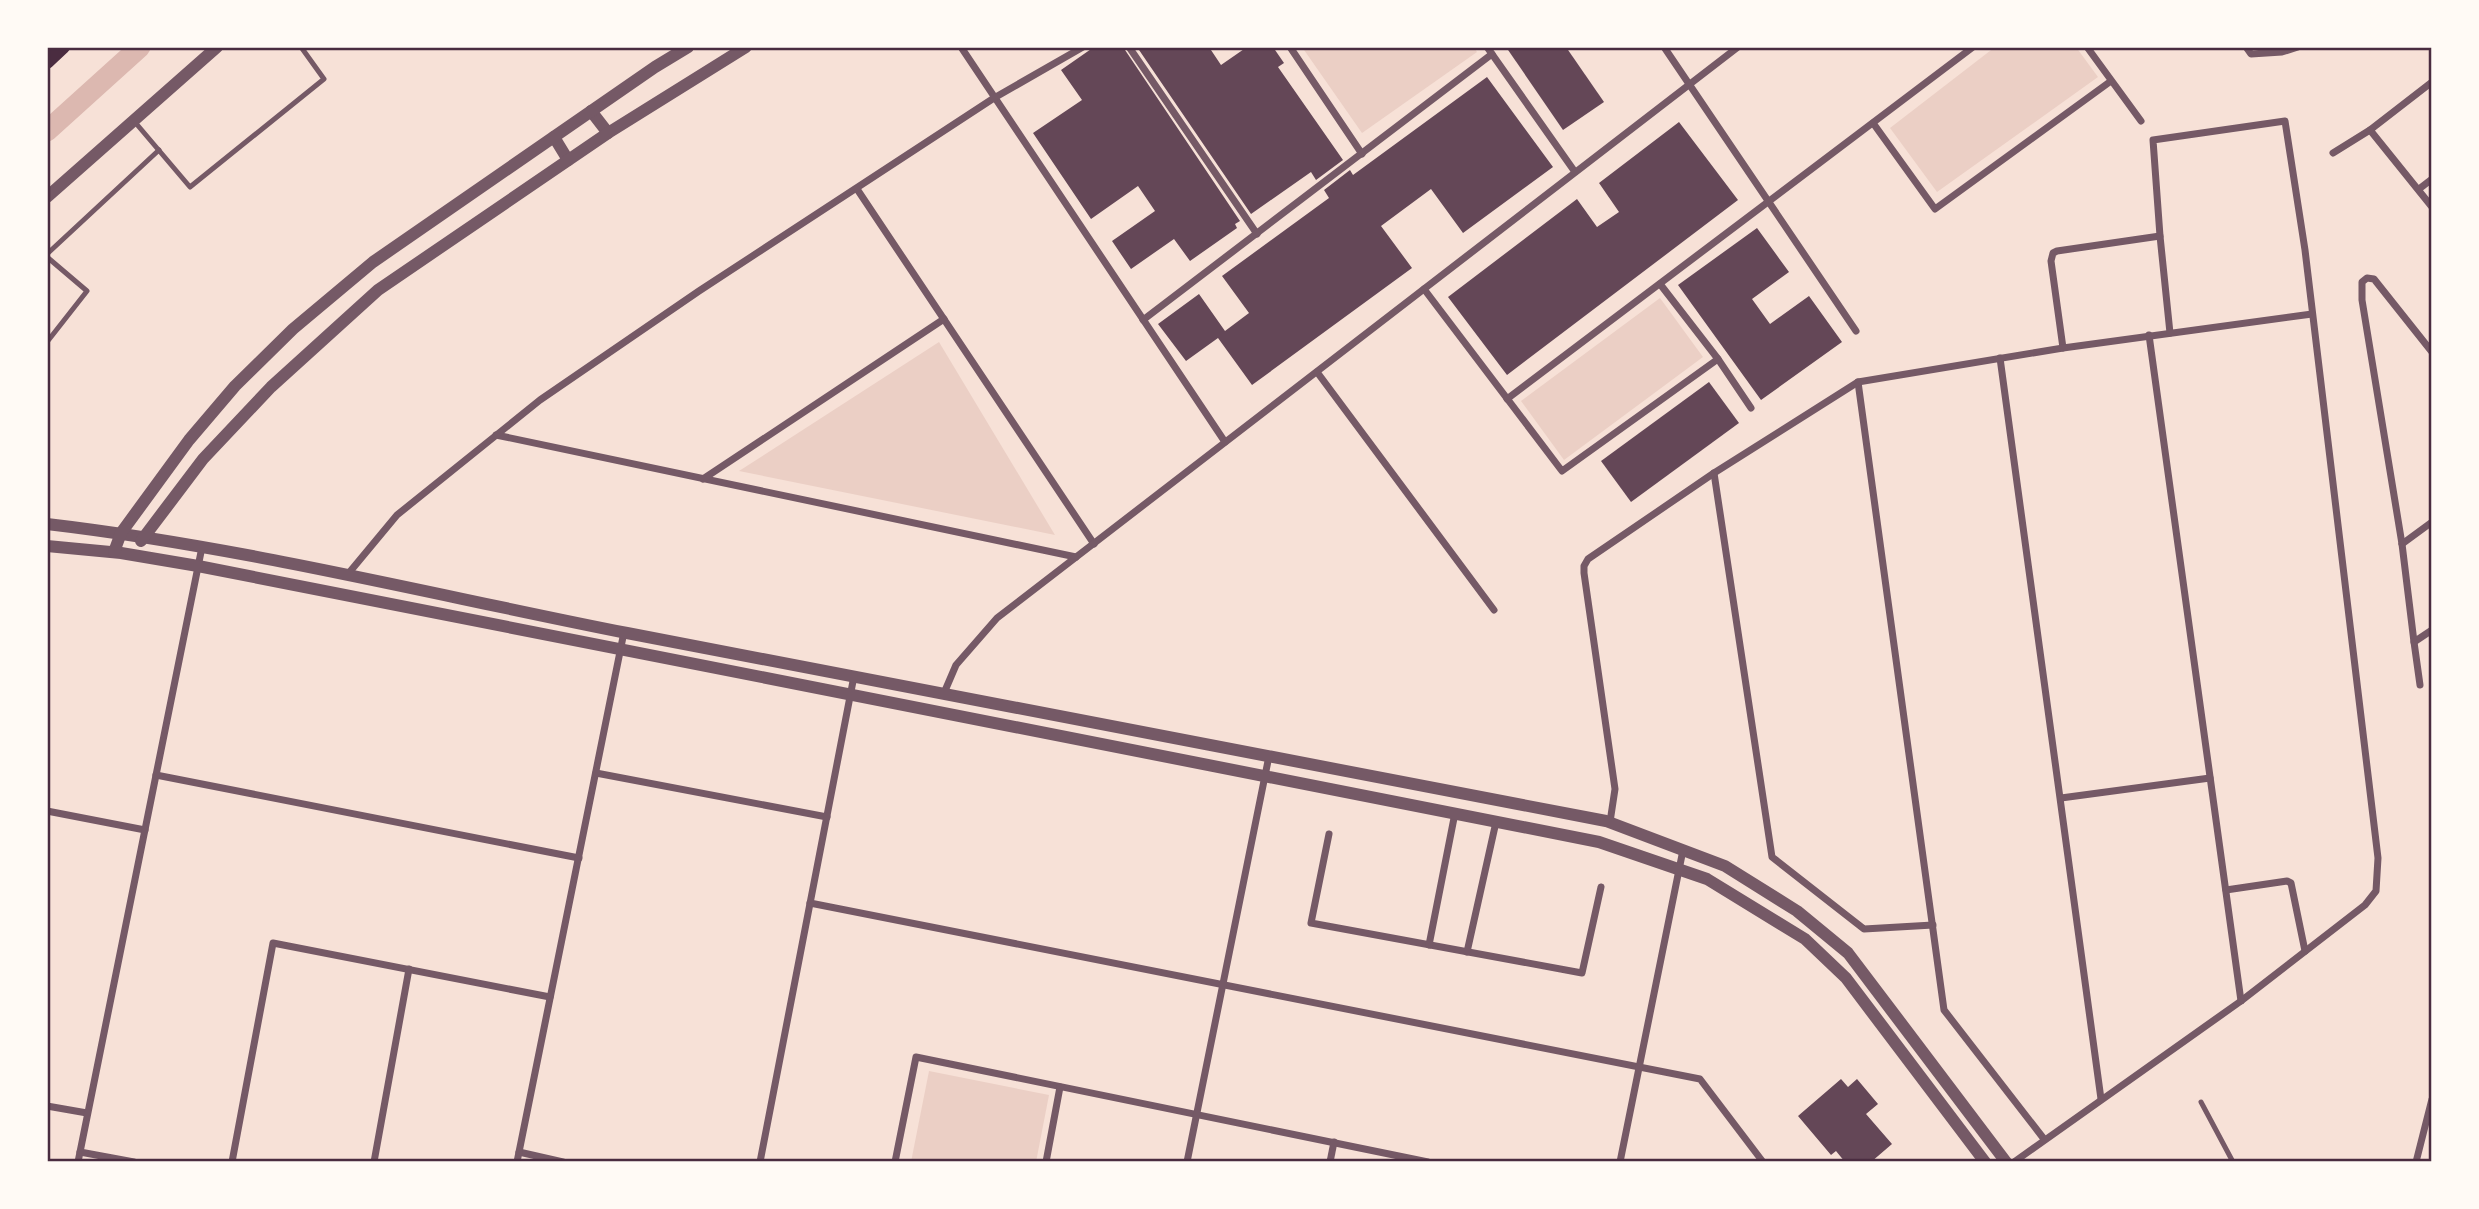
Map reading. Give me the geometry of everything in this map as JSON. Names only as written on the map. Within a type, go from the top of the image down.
[{"type":"main road","points":[[47,62],[63,47]]},
{"type":"street","points":[[47,197],[217,47]]},
{"type":"street","points":[[114,552],[121,533],[189,440],[235,386],[293,329],[373,262],[688,47]]},
{"type":"street","points":[[136,555],[143,537],[204,459],[271,387],[366,300],[608,133],[746,47]]},
{"type":"street","points":[[961,47],[1225,442]]},
{"type":"street","points":[[348,574],[397,515],[551,392],[699,291],[995,98],[1083,47]]},
{"type":"street","points":[[1129,47],[1257,234]]},
{"type":"street","points":[[1290,47],[1362,153]]},
{"type":"street","points":[[1664,47],[1856,331]]},
{"type":"street","points":[[944,693],[956,665],[997,618],[1738,47]]},
{"type":"street","points":[[1507,399],[1973,47]]},
{"type":"street","points":[[2087,47],[2141,121]]},
{"type":"street","points":[[2246,47],[2251,54],[2298,47]]},
{"type":"street","points":[[1143,320],[1362,153],[1490,51],[1575,172]]},
{"type":"street","points":[[1872,123],[1935,209],[2111,81]]},
{"type":"street","points":[[2333,153],[2370,130],[2432,82]]},
{"type":"street","points":[[592,111],[608,133]]},
{"type":"street","points":[[2014,1162],[2241,1001],[2365,905],[2376,891],[2378,874],[2374,830],[2312,314],[2285,121],[2153,140],[2170,333]]},
{"type":"street","points":[[2370,130],[2432,207]]},
{"type":"street","points":[[554,137],[568,160]]},
{"type":"street","points":[[2418,189],[2432,179]]},
{"type":"street","points":[[857,189],[1094,544]]},
{"type":"street","points":[[2063,348],[2051,261],[2053,253],[2160,236]]},
{"type":"street","points":[[2420,685],[2402,544],[2361,300],[2362,282],[2367,278],[2374,279],[2432,352]]},
{"type":"street","points":[[351,280],[366,300]]},
{"type":"street","points":[[1660,284],[1718,359],[1751,408]]},
{"type":"street","points":[[1424,289],[1562,471],[1718,359]]},
{"type":"street","points":[[1610,822],[1615,789],[1584,566],[1588,559],[1714,473],[1858,382],[2149,335],[2312,314]]},
{"type":"street","points":[[703,479],[944,319]]},
{"type":"street","points":[[2149,335],[2241,1001]]},
{"type":"street","points":[[2000,358],[2101,1099]]},
{"type":"street","points":[[1317,372],[1494,610]]},
{"type":"street","points":[[1858,382],[1944,1010],[2044,1139]]},
{"type":"street","points":[[496,435],[1076,558]]},
{"type":"street","points":[[1714,473],[1772,857],[1864,929],[1933,925]]},
{"type":"street","points":[[2402,544],[2432,522]]},
{"type":"street","points":[[47,524],[121,533],[348,574],[624,632],[1610,822],[1725,866],[1787,904],[1847,953],[2006,1162]]},
{"type":"street","points":[[47,547],[114,552],[198,566],[1599,842],[1707,879],[1805,939],[1846,978],[1985,1162]]},
{"type":"street","points":[[78,1162],[202,547]]},
{"type":"street","points":[[2414,642],[2432,630]]},
{"type":"street","points":[[517,1162],[624,632]]},
{"type":"street","points":[[760,1162],[854,676]]},
{"type":"street","points":[[1187,1162],[1269,756]]},
{"type":"street","points":[[596,772],[827,817]]},
{"type":"street","points":[[156,775],[579,858]]},
{"type":"street","points":[[2061,798],[2210,778]]},
{"type":"street","points":[[47,811],[145,830]]},
{"type":"street","points":[[1429,945],[1455,813]]},
{"type":"street","points":[[1467,952],[1496,821]]},
{"type":"street","points":[[1329,834],[1311,923],[1582,973],[1601,887]]},
{"type":"street","points":[[1620,1162],[1683,850]]},
{"type":"street","points":[[2226,890],[2287,881],[2291,883],[2305,951]]},
{"type":"street","points":[[810,902],[1700,1079],[1759,1159]]},
{"type":"street","points":[[232,1162],[273,943],[550,997]]},
{"type":"street","points":[[374,1162],[409,970]]},
{"type":"street","points":[[895,1162],[916,1057],[1428,1162]]},
{"type":"street","points":[[1046,1162],[1060,1087]]},
{"type":"street","points":[[2416,1162],[2431,1114],[2432,1099]]},
{"type":"street","points":[[47,1106],[88,1113]]},
{"type":"street","points":[[1330,1162],[1334,1142]]},
{"type":"street","points":[[80,1152],[134,1162]]},
{"type":"street","points":[[519,1152],[563,1162]]},
{"type":"lane","points":[[134,121],[190,187],[324,79],[301,47]]},
{"type":"lane","points":[[47,342],[87,291],[47,255],[159,150]]},
{"type":"lane","points":[[2202,1102],[2233,1162]]},
{"type":"shaded area","points":[[1302,47],[1474,47],[1477,52],[1362,133]]},
{"type":"shaded area","points":[[1995,47],[2076,47],[2098,77],[1937,192],[1890,128]]},
{"type":"shaded area","points":[[1660,298],[1703,357],[1564,460],[1521,401]]},
{"type":"shaded area","points":[[939,342],[1055,535],[739,471]]},
{"type":"shaded area","points":[[929,1071],[1049,1095],[1036,1162],[911,1162]]},
{"type":"building","points":[[1094,47],[1123,47],[1240,221],[1235,224],[1237,228],[1190,261],[1174,239],[1131,269],[1112,241],[1155,211],[1138,186],[1091,219],[1033,133],[1082,100],[1061,70]]},
{"type":"building","points":[[1137,47],[1209,47],[1221,65],[1247,47],[1273,47],[1284,63],[1278,67],[1343,160],[1316,180],[1311,172],[1251,214]]},
{"type":"building","points":[[1506,47],[1566,47],[1604,102],[1563,130]]},
{"type":"building","points":[[1487,77],[1553,167],[1463,233],[1431,189],[1381,226],[1412,268],[1252,385],[1218,338],[1186,361],[1158,324],[1199,294],[1225,331],[1249,313],[1222,276],[1329,198],[1324,190],[1350,170],[1353,175]]},
{"type":"building","points":[[1679,122],[1738,200],[1507,375],[1448,297],[1577,199],[1597,227],[1619,212],[1599,183]]},
{"type":"building","points":[[1757,228],[1789,272],[1752,299],[1770,324],[1809,296],[1842,342],[1761,400],[1678,285]]},
{"type":"building","points":[[1709,382],[1739,423],[1631,502],[1601,461]]},
{"type":"building","points":[[1841,1079],[1848,1087],[1857,1079],[1878,1104],[1866,1114],[1892,1144],[1871,1162],[1845,1162],[1836,1151],[1831,1155],[1798,1116]]},
{"type":"waterway","points":[[47,131],[140,47]]}]
